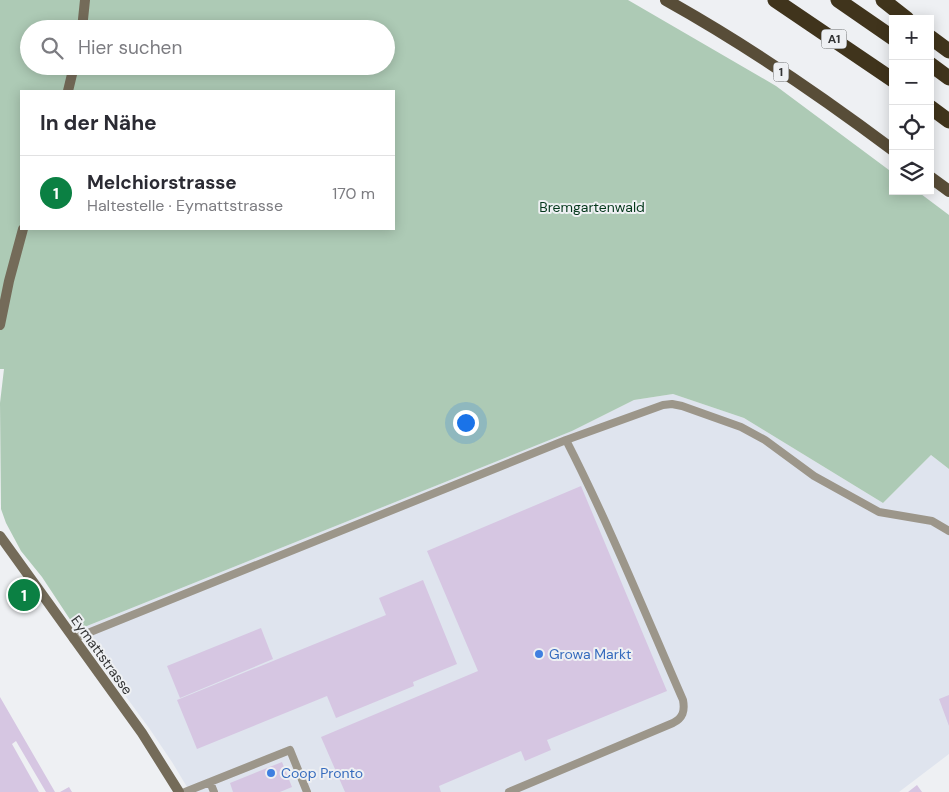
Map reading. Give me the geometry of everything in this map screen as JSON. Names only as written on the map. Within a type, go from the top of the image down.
[{"type":"highway","name":"A1","points":[[775,0],[889,77]]},
{"type":"highway","name":"A1","points":[[838,0],[889,35]]},
{"type":"highway","points":[[883,0],[902,15]]},
{"type":"highway","points":[[934,39],[949,51]]},
{"type":"highway","points":[[934,67],[949,78]]},
{"type":"highway","points":[[934,110],[949,121]]},
{"type":"main road","name":"1","points":[[666,0],[759,57],[889,147]]},
{"type":"main road","points":[[934,180],[949,191]]},
{"type":"street","points":[[83,20],[85,0]]},
{"type":"street","points":[[68,90],[72,75]]},
{"type":"street","points":[[0,326],[23,230]]},
{"type":"street","name":"Eymattstrasse","points":[[0,536],[142,733],[179,792]]},
{"type":"lane","points":[[73,639],[566,440],[663,405],[682,406],[741,427],[765,440],[814,476],[879,512],[932,521],[949,531]]},
{"type":"lane","points":[[509,792],[673,723],[681,718],[684,713],[682,700],[588,483],[566,440]]},
{"type":"lane","points":[[184,792],[290,750],[307,792]]},
{"type":"lane","points":[[210,782],[214,792]]},
{"type":"shaded area","points":[[673,394],[744,418],[883,503],[931,455],[949,469],[949,754],[899,792],[190,792],[149,728],[77,630],[572,431],[634,400]]},
{"type":"green space","name":"Bremgartenwald","points":[[0,0],[628,0],[776,86],[889,170],[889,195],[922,195],[949,215],[949,469],[931,455],[883,503],[744,418],[673,394],[634,400],[572,431],[77,630],[42,577],[21,551],[6,523],[1,509],[0,403],[4,369],[0,369]]},
{"type":"building","points":[[581,486],[667,691],[547,740],[551,750],[525,761],[521,751],[439,786],[441,792],[345,792],[321,737],[478,671],[427,551]]},
{"type":"building","points":[[423,580],[457,664],[413,682],[414,686],[336,718],[327,696],[197,749],[177,700],[386,615],[379,598]]},
{"type":"building","points":[[16,601],[22,609],[17,612],[12,605]]},
{"type":"building","points":[[261,628],[273,659],[180,698],[167,666]]},
{"type":"building","points":[[949,695],[949,726],[939,699]]},
{"type":"building","points":[[0,697],[55,792],[46,792],[16,741],[12,744],[39,792],[0,792]]},
{"type":"building","name":"Coop Pronto","points":[[282,762],[292,787],[280,792],[233,792],[230,783]]},
{"type":"building","points":[[917,785],[922,792],[908,792]]},
{"type":"building","points":[[69,787],[72,792],[60,792]]},
{"type":"place","name":"Melchiorstrasse","points":[[24,595]]},
{"type":"place","name":"Growa Markt","points":[[539,654]]},
{"type":"place","name":"Coop Pronto","points":[[271,773]]}]
